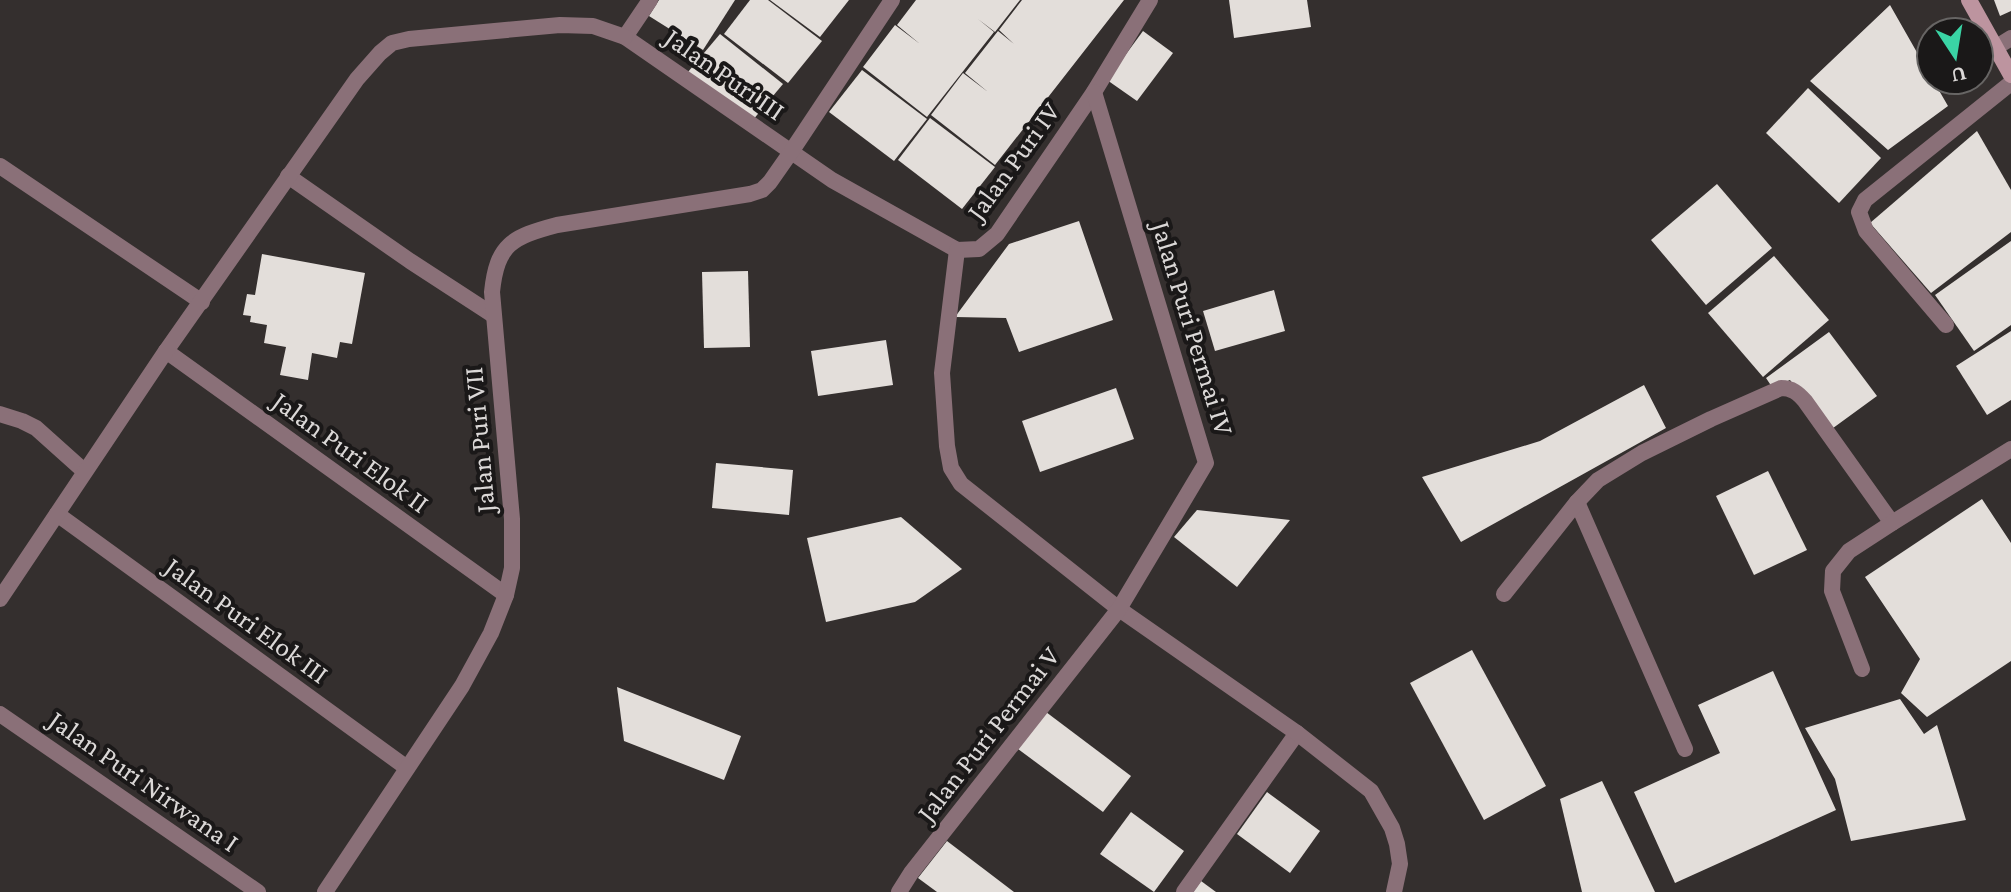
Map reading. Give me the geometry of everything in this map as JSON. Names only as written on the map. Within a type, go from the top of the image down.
[{"type":"main road","points":[[1995,48],[2011,75]]},
{"type":"street","name":"Jalan Puri III","points":[[650,0],[625,37],[791,152]]},
{"type":"street","name":"Jalan Puri VII","points":[[325,892],[462,686],[491,633],[506,595],[512,568],[512,519],[492,292],[494,269],[500,255],[511,243],[532,232],[557,225],[762,190],[791,152],[892,0]]},
{"type":"street","name":"Jalan Puri IV","points":[[791,152],[844,187],[957,250],[979,249],[997,234],[1094,92],[1150,0]]},
{"type":"street","points":[[0,599],[166,351],[357,79],[380,53],[392,43],[409,39],[560,25],[593,26],[625,37]]},
{"type":"street","points":[[1995,48],[2011,38]]},
{"type":"street","points":[[1946,325],[1866,231],[1859,212],[1865,200],[2011,83]]},
{"type":"street","name":"Jalan Puri Permai IV","points":[[1094,92],[1206,463],[1119,609]]},
{"type":"street","points":[[0,166],[202,302]]},
{"type":"street","points":[[288,176],[493,315]]},
{"type":"street","points":[[957,250],[942,373],[947,446],[951,468],[961,484],[1119,609],[1297,733],[1371,791],[1392,828],[1397,844],[1400,864],[1394,892]]},
{"type":"street","name":"Jalan Puri Elok II","points":[[166,351],[506,595]]},
{"type":"street","points":[[1504,594],[1598,480],[1642,453],[1781,388],[1789,388],[1805,401],[1892,523]]},
{"type":"street","points":[[0,414],[36,428],[84,471]]},
{"type":"street","points":[[1862,669],[1832,591],[1833,571],[1849,551],[2011,449]]},
{"type":"street","points":[[1577,502],[1685,749]]},
{"type":"street","name":"Jalan Puri Elok III","points":[[57,514],[407,768]]},
{"type":"street","name":"Jalan Puri Permai V","points":[[899,892],[1119,609]]},
{"type":"street","name":"Jalan Puri Nirwana I","points":[[0,714],[258,892]]},
{"type":"street","points":[[1184,892],[1297,733]]},
{"type":"building","points":[[659,0],[735,0],[703,50],[649,16]]},
{"type":"building","points":[[750,0],[768,0],[822,41],[788,83],[724,34]]},
{"type":"building","points":[[770,0],[849,0],[820,37]]},
{"type":"building","points":[[916,0],[1020,0],[995,32],[978,19],[994,32],[927,117],[863,67],[895,25],[920,44],[897,25]]},
{"type":"building","points":[[1022,0],[1124,0],[995,165],[931,115],[963,73],[988,92],[965,73],[998,31],[1014,44],[999,30]]},
{"type":"building","points":[[1229,0],[1307,0],[1311,27],[1234,38]]},
{"type":"building","points":[[1994,0],[2011,0],[2011,11],[2000,16]]},
{"type":"building","points":[[1890,5],[1915,49],[1915,96],[1942,96],[1948,106],[1888,150],[1810,81]]},
{"type":"building","points":[[1143,31],[1173,53],[1137,101],[1107,80]]},
{"type":"building","points":[[720,34],[783,84],[752,121],[688,72]]},
{"type":"building","points":[[862,70],[927,119],[894,161],[829,112]]},
{"type":"building","points":[[1808,88],[1881,158],[1839,203],[1766,133]]},
{"type":"building","points":[[930,118],[995,167],[962,209],[898,160]]},
{"type":"building","points":[[1977,131],[2011,190],[2011,232],[1931,293],[1870,223]]},
{"type":"building","points":[[1717,184],[1772,248],[1706,305],[1651,240]]},
{"type":"building","points":[[1079,221],[1113,320],[1019,352],[1006,318],[955,317],[1009,244]]},
{"type":"building","points":[[2011,241],[2011,325],[1974,351],[1935,295]]},
{"type":"building","points":[[262,254],[365,273],[352,344],[340,342],[337,358],[312,353],[308,380],[280,375],[286,347],[264,343],[267,325],[250,322],[251,316],[243,315],[247,294],[255,295]]},
{"type":"building","points":[[1774,256],[1829,320],[1763,377],[1708,313]]},
{"type":"building","points":[[748,271],[750,347],[704,348],[702,272]]},
{"type":"building","points":[[1274,290],[1285,331],[1215,351],[1203,311]]},
{"type":"building","points":[[2011,331],[2011,400],[1987,415],[1956,366]]},
{"type":"building","points":[[1829,332],[1877,396],[1829,431],[1790,380],[1772,387],[1766,378]]},
{"type":"building","points":[[886,340],[893,385],[818,396],[811,351]]},
{"type":"building","points":[[1644,385],[1666,428],[1461,542],[1422,477],[1540,441]]},
{"type":"building","points":[[1116,388],[1134,439],[1040,472],[1022,421]]},
{"type":"building","points":[[716,463],[793,470],[789,515],[712,508]]},
{"type":"building","points":[[1768,471],[1807,550],[1754,575],[1716,496]]},
{"type":"building","points":[[1982,499],[2011,543],[2011,661],[1927,717],[1901,693],[1920,659],[1865,577]]},
{"type":"building","points":[[1197,510],[1290,520],[1237,587],[1174,537]]},
{"type":"building","points":[[901,517],[962,569],[915,602],[826,622],[807,538]]},
{"type":"building","points":[[1472,650],[1546,786],[1484,820],[1410,683]]},
{"type":"building","points":[[1773,671],[1836,810],[1675,883],[1634,792],[1720,753],[1698,705]]},
{"type":"building","points":[[617,687],[741,736],[724,780],[624,741]]},
{"type":"building","points":[[1900,699],[1924,734],[1937,725],[1966,820],[1851,841],[1835,779],[1805,728]]},
{"type":"building","points":[[1042,709],[1131,776],[1103,812],[1014,746]]},
{"type":"building","points":[[1602,781],[1655,892],[1582,892],[1560,799]]},
{"type":"building","points":[[1267,792],[1320,831],[1290,873],[1237,834]]},
{"type":"building","points":[[1131,812],[1184,851],[1154,892],[1100,854]]},
{"type":"building","points":[[947,841],[1014,892],[937,892],[918,878]]},
{"type":"building","points":[[1201,881],[1216,892],[1193,892]]}]
